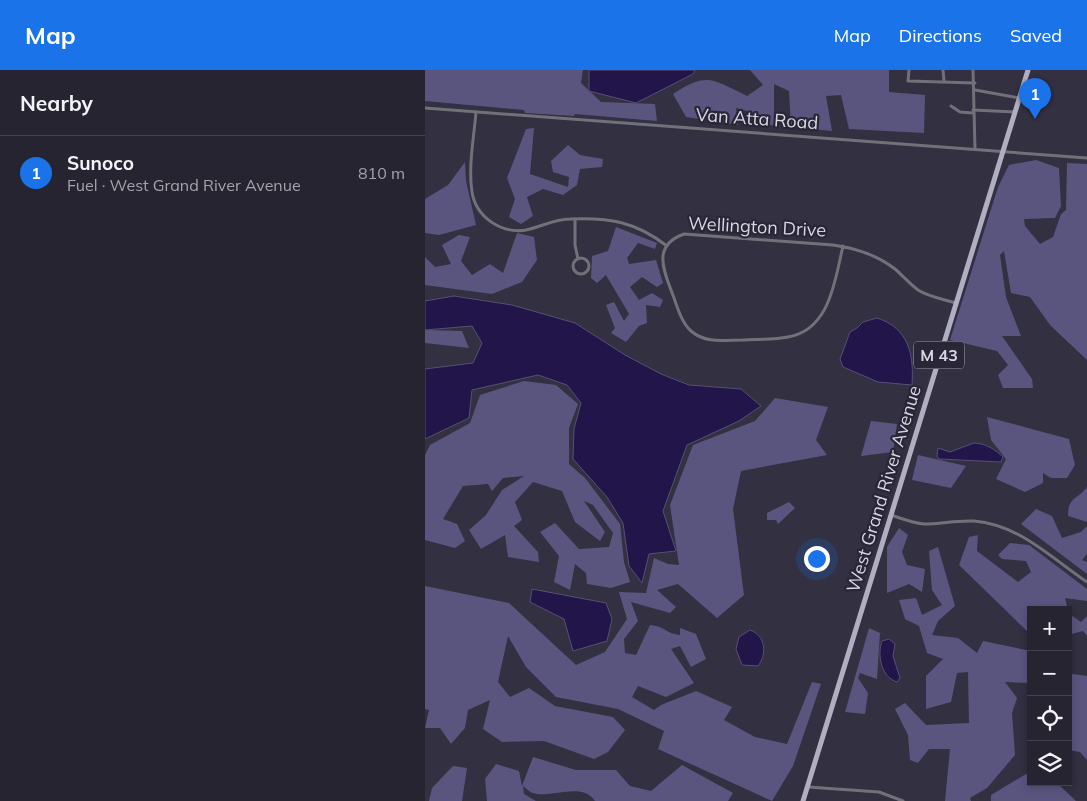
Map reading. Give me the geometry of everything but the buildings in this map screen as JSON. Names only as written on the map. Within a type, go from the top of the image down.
[{"type":"main road","name":"West Grand River Avenue","points":[[803,801],[1028,70]]},
{"type":"street","points":[[909,70],[908,81],[975,83]]},
{"type":"street","points":[[943,70],[944,81]]},
{"type":"street","points":[[973,70],[975,83],[973,112],[975,149]]},
{"type":"street","points":[[975,90],[1019,98]]},
{"type":"street","points":[[951,106],[960,112],[1015,112]]},
{"type":"street","name":"Van Atta Road","points":[[425,108],[1087,158]]},
{"type":"street","name":"Wellington Drive","points":[[476,112],[471,188],[481,214],[499,227],[527,230],[559,220],[575,218],[632,224],[646,230],[667,246],[677,237],[692,234],[843,246],[881,260],[923,292],[956,303]]},
{"type":"street","points":[[575,218],[575,246],[578,259]]},
{"type":"street","points":[[667,246],[663,257],[663,268],[684,322],[699,336],[716,341],[786,338],[808,329],[824,313],[830,300],[843,246]]},
{"type":"street","points":[[578,259],[586,259],[589,264],[589,271],[584,274],[577,274],[573,268],[574,262],[578,259]]},
{"type":"street","points":[[890,515],[915,523],[975,522],[1008,530],[1055,557],[1087,582]]},
{"type":"street","points":[[808,787],[879,792],[903,801]]},
{"type":"shaded area","points":[[425,70],[583,70],[581,83],[601,102],[655,104],[657,121],[575,114],[574,116],[525,113],[524,110],[425,101]]},
{"type":"shaded area","points":[[589,70],[695,70],[693,74],[636,103],[589,91]]},
{"type":"shaded area","points":[[750,70],[889,70],[889,92],[925,95],[924,133],[849,129],[841,95],[826,96],[832,131],[791,127],[789,91],[774,84],[774,125],[751,126],[747,111],[736,108],[738,125],[686,117],[673,94],[695,82],[710,80],[747,96],[763,85]]},
{"type":"shaded area","points":[[534,128],[530,174],[568,187],[569,177],[553,172],[551,161],[568,145],[580,155],[603,159],[602,167],[580,169],[577,185],[563,195],[543,189],[527,197],[533,216],[521,224],[509,217],[515,199],[507,178],[526,129]]},
{"type":"shaded area","points":[[1036,160],[1059,168],[1061,206],[1055,218],[1024,219],[1025,226],[1040,244],[1053,237],[1061,214],[1066,210],[1067,163],[1087,164],[1087,360],[1050,325],[1030,297],[1011,293],[1004,251],[1000,255],[1006,297],[1021,336],[1002,336],[1032,379],[1033,388],[1003,388],[998,375],[1008,365],[997,351],[950,340],[998,187],[1009,165]]},
{"type":"shaded area","points":[[465,162],[466,181],[476,225],[439,235],[425,233],[425,199],[448,185]]},
{"type":"shaded area","points":[[616,227],[657,243],[655,249],[638,243],[627,258],[629,264],[656,260],[663,283],[657,287],[642,277],[630,287],[639,300],[652,293],[663,300],[660,307],[646,305],[647,323],[639,326],[626,342],[611,333],[615,328],[606,305],[614,302],[624,321],[629,314],[606,275],[597,283],[591,278],[592,256],[608,251]]},
{"type":"shaded area","points":[[517,233],[534,237],[537,260],[522,282],[492,294],[425,285],[425,257],[435,267],[451,264],[442,245],[459,235],[470,237],[461,261],[472,275],[490,264],[503,273]]},
{"type":"shaded area","points":[[454,296],[512,305],[575,323],[625,355],[661,374],[689,385],[741,389],[761,406],[739,421],[687,445],[663,511],[676,551],[649,554],[642,583],[629,566],[623,523],[607,497],[573,459],[574,429],[581,403],[567,385],[538,375],[472,390],[469,418],[425,439],[425,369],[473,363],[482,343],[472,326],[425,330],[425,301]]},
{"type":"shaded area","points":[[877,318],[896,328],[903,336],[912,363],[912,385],[878,382],[843,367],[840,359],[850,332],[863,322]]},
{"type":"shaded area","points":[[425,330],[462,331],[469,348],[425,343]]},
{"type":"shaded area","points":[[524,381],[556,385],[578,404],[569,428],[569,464],[585,478],[620,524],[624,562],[630,582],[611,588],[587,584],[586,573],[575,564],[570,590],[554,582],[559,556],[540,532],[555,523],[579,549],[609,547],[613,533],[593,505],[584,501],[605,532],[600,541],[575,522],[562,491],[533,482],[515,502],[522,520],[514,526],[538,552],[539,562],[508,557],[505,535],[481,549],[469,530],[486,515],[502,490],[524,476],[503,478],[492,491],[488,484],[463,486],[443,519],[457,524],[465,541],[455,548],[425,540],[425,455],[430,445],[470,423],[480,395]]},
{"type":"shaded area","points":[[775,398],[828,407],[816,440],[827,455],[741,471],[733,509],[744,595],[717,618],[678,584],[657,590],[676,607],[670,613],[631,602],[638,621],[624,639],[625,653],[636,655],[650,625],[680,635],[680,628],[696,634],[706,659],[691,667],[680,646],[671,649],[694,683],[666,697],[638,686],[632,697],[654,710],[661,705],[696,691],[732,707],[724,720],[755,737],[787,744],[812,682],[821,684],[793,766],[772,801],[658,749],[664,731],[618,709],[556,697],[526,667],[508,636],[498,682],[510,697],[529,688],[555,706],[613,717],[625,730],[608,752],[594,759],[544,741],[502,742],[483,729],[490,700],[468,710],[465,728],[451,744],[440,728],[425,728],[429,710],[425,709],[425,586],[509,603],[576,665],[605,652],[627,619],[619,592],[646,593],[654,558],[668,564],[679,565],[670,505],[693,445],[755,421]]},
{"type":"shaded area","points":[[987,417],[1069,439],[1075,465],[1067,478],[1051,478],[1043,473],[1043,483],[1025,492],[996,479],[1006,459],[991,440]]},
{"type":"shaded area","points":[[871,421],[897,424],[893,452],[861,456]]},
{"type":"shaded area","points":[[974,443],[986,446],[997,452],[1003,457],[1001,462],[939,459],[937,456],[938,448],[950,452]]},
{"type":"shaded area","points":[[918,455],[966,466],[951,488],[912,480]]},
{"type":"shaded area","points":[[1087,487],[1087,522],[1068,516],[1068,510],[1072,501]]},
{"type":"shaded area","points":[[789,502],[795,508],[778,524],[776,520],[767,520],[767,513]]},
{"type":"shaded area","points":[[1036,509],[1052,516],[1062,538],[1081,532],[1087,526],[1087,554],[1082,560],[1087,562],[1087,574],[1021,524]]},
{"type":"shaded area","points":[[899,528],[908,535],[902,552],[907,565],[925,569],[922,592],[909,584],[887,593],[887,547]]},
{"type":"shaded area","points":[[978,535],[977,551],[1018,582],[1031,572],[1026,561],[1002,559],[998,555],[1010,543],[1029,545],[1087,589],[1087,601],[1065,598],[1067,606],[1027,606],[1027,631],[959,565],[969,537]]},
{"type":"shaded area","points":[[938,547],[955,606],[938,621],[932,635],[958,638],[977,653],[983,641],[1027,650],[1027,683],[1005,682],[1017,698],[1012,713],[1015,755],[987,788],[970,798],[971,801],[945,801],[950,749],[929,749],[918,763],[910,760],[908,735],[895,709],[905,703],[926,725],[969,723],[968,672],[957,673],[951,702],[926,709],[926,676],[943,659],[927,653],[919,626],[905,619],[899,600],[916,598],[922,615],[942,605],[932,590],[929,551]]},
{"type":"shaded area","points":[[532,589],[606,603],[612,619],[607,641],[573,651],[564,619],[530,602]]},
{"type":"shaded area","points":[[1072,616],[1081,622],[1087,616],[1087,636],[1083,631],[1072,634]]},
{"type":"shaded area","points":[[869,628],[880,633],[877,679],[860,673],[858,678],[868,693],[865,714],[845,712]]},
{"type":"shaded area","points":[[750,630],[759,636],[762,641],[764,651],[758,666],[742,665],[736,649],[739,637]]},
{"type":"shaded area","points":[[889,639],[895,644],[893,656],[900,678],[897,682],[884,671],[880,659],[882,641]]},
{"type":"shaded area","points":[[1072,674],[1087,676],[1087,760],[1080,752],[1072,751]]},
{"type":"shaded area","points":[[533,757],[576,770],[616,770],[630,786],[651,791],[682,765],[733,793],[728,801],[595,801],[589,795],[582,792],[540,794],[532,792],[523,786],[524,794],[536,801],[487,801],[485,779],[496,764],[519,771],[522,786]]},
{"type":"shaded area","points":[[453,766],[467,768],[462,801],[429,801],[432,788]]},
{"type":"shaded area","points":[[1027,774],[1027,786],[1060,786],[1076,801],[991,801],[991,795]]},
{"type":"place","name":"Sunoco","points":[[1035,119]]}]
